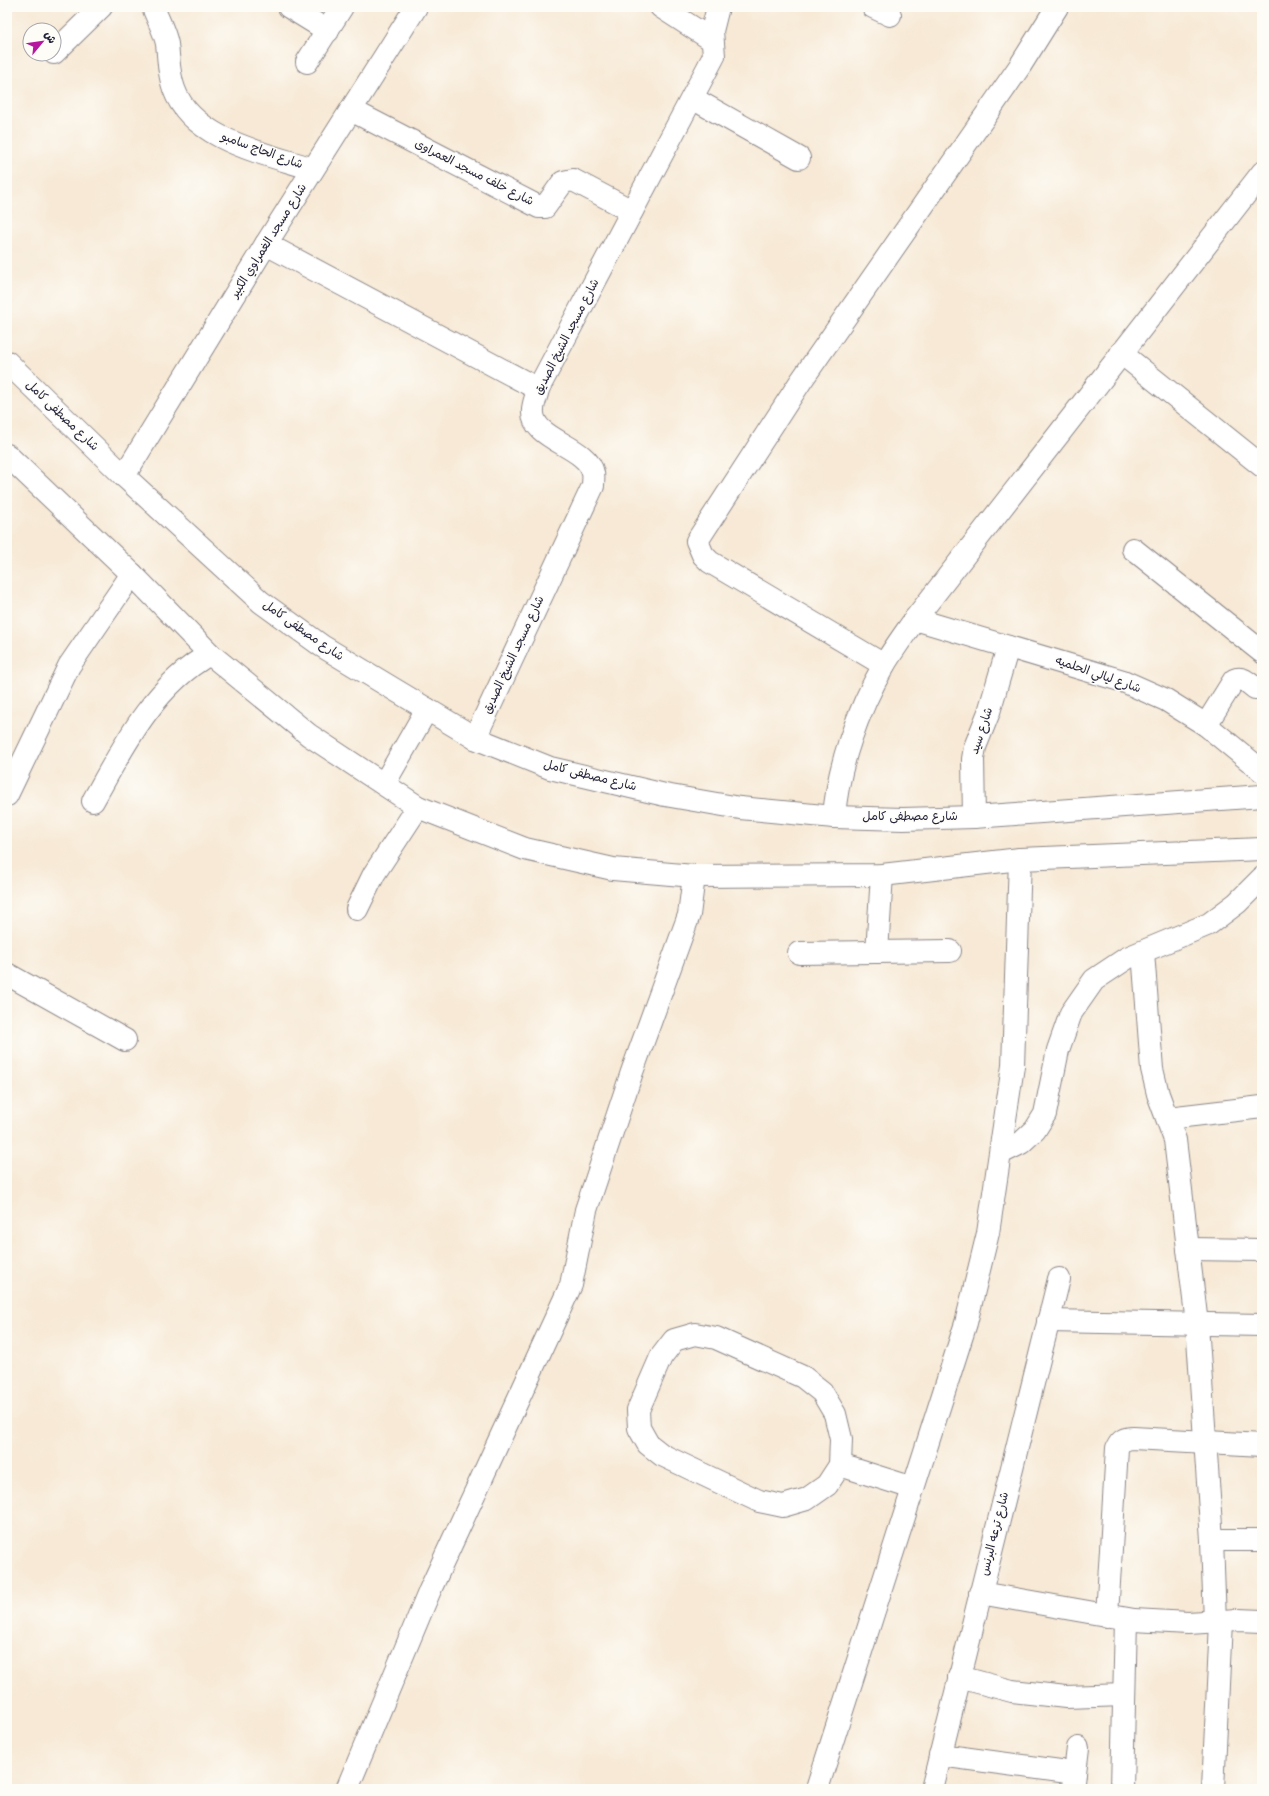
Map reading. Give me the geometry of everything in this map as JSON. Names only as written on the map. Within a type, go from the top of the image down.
[{"type":"street","points":[[62,45],[101,7]]},
{"type":"street","name":"شارع الحاج سامبو","points":[[153,7],[167,42],[168,67],[174,90],[187,111],[204,128],[226,140],[313,169]]},
{"type":"street","points":[[289,7],[328,31]]},
{"type":"street","points":[[307,62],[342,7]]},
{"type":"street","name":"شارع مسجد الغمراوي الكبير","points":[[124,476],[266,244],[416,7]]},
{"type":"street","points":[[661,7],[712,40]]},
{"type":"street","name":"شارع مسجد الشيخ الصديق","points":[[475,738],[593,486],[593,473],[588,462],[546,434],[537,424],[532,411],[538,389],[714,56],[712,40],[713,22],[718,7]]},
{"type":"street","points":[[884,665],[710,562],[702,555],[697,541],[801,381],[1020,66],[1058,7]]},
{"type":"street","points":[[692,98],[799,158]]},
{"type":"street","name":"شارع خلف مسجد العمراوى","points":[[351,110],[539,207],[545,207],[563,182],[573,180],[632,211]]},
{"type":"street","points":[[834,817],[846,753],[862,708],[884,665],[915,619],[1262,173]]},
{"type":"street","points":[[266,244],[538,389]]},
{"type":"street","points":[[1122,353],[1262,466]]},
{"type":"street","name":"شارع مصطفى كامل","points":[[7,362],[124,476],[261,602],[322,646],[475,738],[550,768],[665,795],[740,808],[834,817],[903,819],[974,817],[1262,796]]},
{"type":"street","points":[[7,455],[132,574],[210,654],[309,735],[418,807],[525,849],[613,869],[694,876],[882,875],[1020,859],[1262,849]]},
{"type":"street","points":[[1133,549],[1262,652]]},
{"type":"street","points":[[7,794],[69,666],[132,574]]},
{"type":"street","name":"شارع ليالي الحلميه","points":[[915,619],[1123,681],[1166,700],[1206,725],[1262,771]]},
{"type":"street","name":"شارع سيد","points":[[974,817],[974,746],[989,712],[1008,646]]},
{"type":"street","points":[[93,801],[126,744],[155,701],[192,664],[210,654]]},
{"type":"street","points":[[1206,725],[1234,680],[1239,678],[1243,679],[1255,688],[1262,687]]},
{"type":"street","points":[[384,784],[427,709]]},
{"type":"street","points":[[357,909],[374,874],[418,807]]},
{"type":"street","points":[[817,1789],[966,1323],[988,1233],[1014,1066],[1020,859]]},
{"type":"street","points":[[877,952],[882,875]]},
{"type":"street","points":[[347,1789],[430,1590],[571,1285],[586,1210],[632,1072],[689,916],[694,876]]},
{"type":"street","points":[[1001,1153],[1021,1143],[1035,1130],[1045,1114],[1058,1050],[1071,1013],[1094,980],[1127,958],[1209,924],[1238,903],[1262,878]]},
{"type":"street","points":[[799,953],[950,951]]},
{"type":"street","points":[[1143,952],[1152,1069],[1158,1094],[1175,1140],[1197,1324],[1218,1622],[1213,1789]]},
{"type":"street","points":[[7,974],[125,1040]]},
{"type":"street","points":[[1168,1118],[1262,1107]]},
{"type":"street","points":[[1188,1249],[1262,1250]]},
{"type":"street","name":"شارع ترعه البرنس","points":[[932,1789],[1059,1279]]},
{"type":"street","points":[[1048,1321],[1262,1325]]},
{"type":"street","points":[[695,1334],[716,1338],[803,1376],[822,1392],[835,1414],[841,1439],[840,1465],[827,1485],[807,1499],[783,1506],[759,1501],[662,1455],[648,1444],[639,1428],[638,1410],[660,1357],[674,1340],[695,1334]]},
{"type":"street","points":[[1122,1789],[1124,1695],[1117,1617],[1117,1448],[1126,1438],[1262,1445]]},
{"type":"street","points":[[840,1465],[913,1488]]},
{"type":"street","points":[[1212,1540],[1262,1540]]},
{"type":"street","points":[[980,1593],[1117,1617],[1188,1623],[1238,1620],[1262,1621]]},
{"type":"street","points":[[959,1677],[1012,1691],[1058,1696],[1124,1695]]},
{"type":"street","points":[[940,1755],[1074,1781],[1078,1748]]}]
